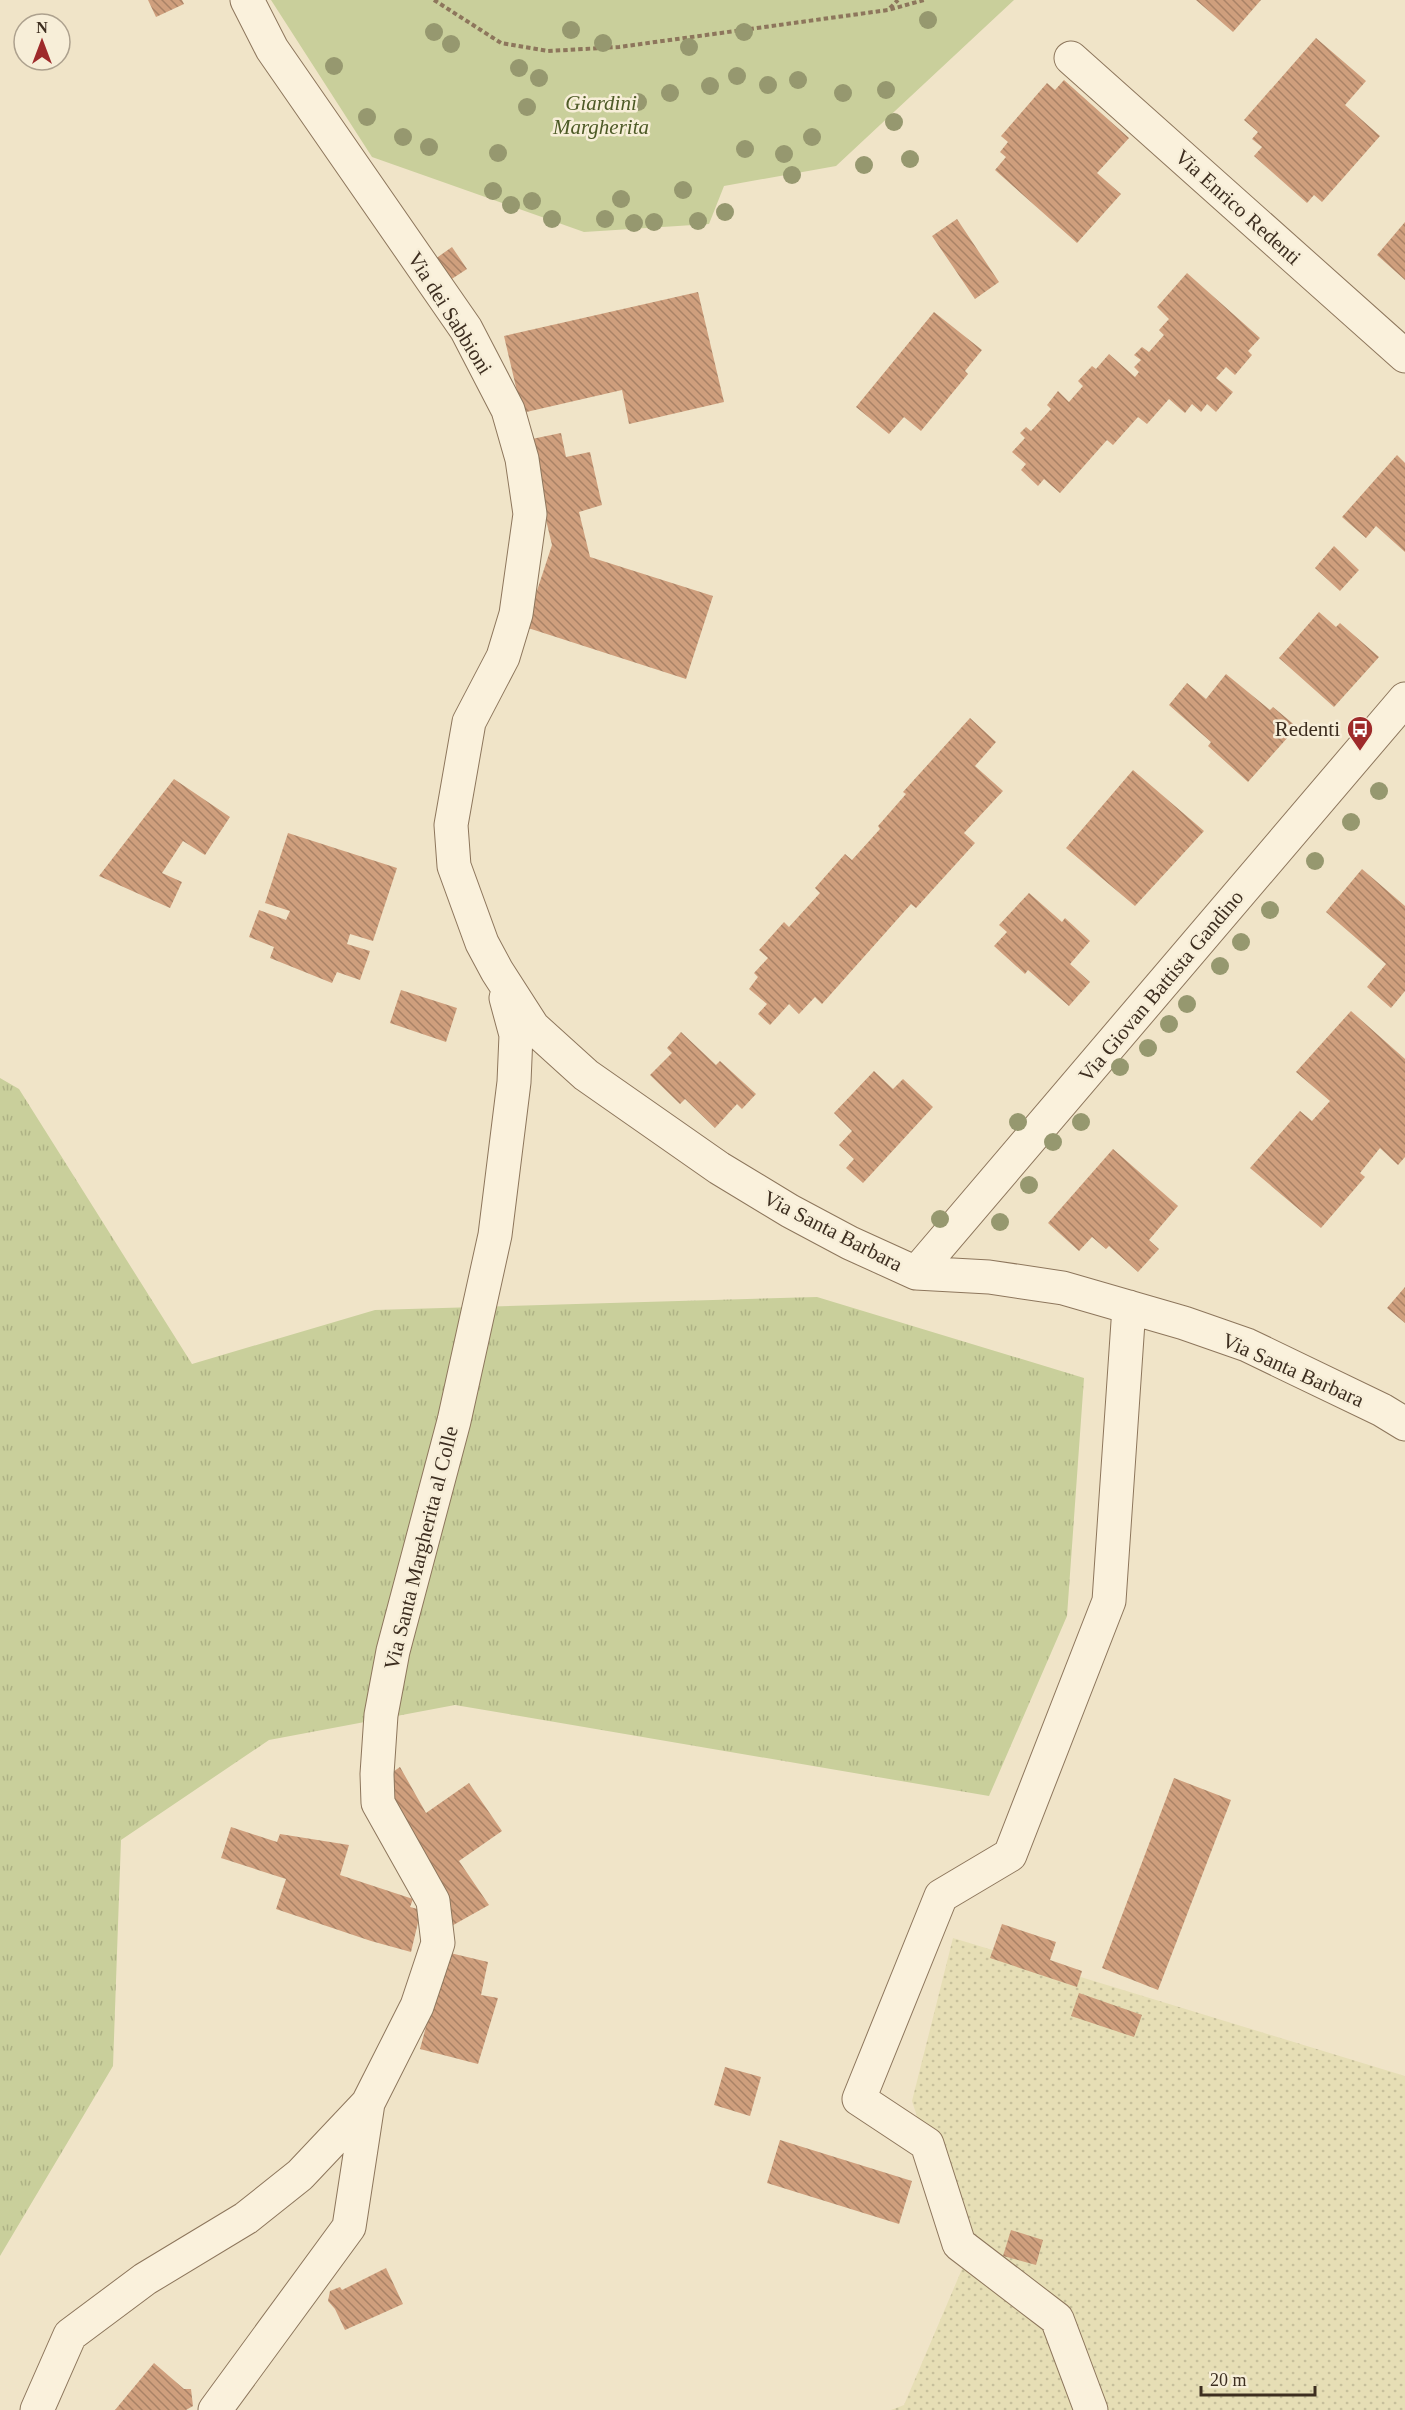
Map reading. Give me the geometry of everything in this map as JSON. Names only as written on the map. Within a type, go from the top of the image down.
[{"type":"street","name":"Via dei Sabbioni","points":[[247,0],[272,49],[466,329],[508,410],[522,459],[530,514],[516,614],[503,657],[470,722],[451,825],[454,866],[482,943],[497,971]]},
{"type":"street","name":"Via Enrico Redenti","points":[[1071,58],[1405,356]]},
{"type":"street","name":"Via Giovan Battista Gandino","points":[[916,1273],[1405,699]]},
{"type":"street","name":"Via Santa Barbara","points":[[497,971],[533,1027],[586,1075],[719,1168],[790,1211],[850,1243],[916,1273],[989,1277],[1063,1288],[1130,1307],[1247,1346],[1382,1410],[1405,1424]]},
{"type":"street","name":"Via Santa Margherita al Colle","points":[[215,2410],[349,2227],[369,2103],[417,2006],[438,1943],[433,1901],[378,1803],[377,1774],[381,1715],[393,1651],[454,1421],[495,1235],[514,1082],[516,1035],[497,971]]},
{"type":"street","points":[[1091,2410],[1057,2319],[959,2244],[927,2145],[859,2099],[941,1896],[1010,1855],[1109,1601],[1130,1307]]},
{"type":"street","name":"Via Santa Margherita al Colle","points":[[37,2410],[70,2335],[145,2279],[246,2218],[300,2175],[369,2103]]},
{"type":"path","points":[[434,0],[501,43],[548,51],[619,47],[888,10],[924,0]]},
{"type":"path","points":[[888,10],[897,0]]},
{"type":"shaded area","points":[[953,1938],[1405,2076],[1405,2410],[891,2410],[904,2405],[965,2262],[912,2101]]},
{"type":"green space","name":"Giardini Margherita","points":[[271,0],[1014,0],[836,166],[724,186],[709,224],[584,232],[372,157]]},
{"type":"green space","points":[[0,1078],[19,1089],[192,1364],[375,1310],[817,1297],[1084,1378],[1067,1616],[989,1796],[455,1705],[269,1740],[121,1840],[113,2066],[0,2256]]},
{"type":"building","points":[[148,0],[182,0],[184,4],[156,17]]},
{"type":"building","points":[[1196,0],[1261,0],[1233,32]]},
{"type":"building","points":[[1316,38],[1366,81],[1345,105],[1380,136],[1322,202],[1314,195],[1307,203],[1254,156],[1262,147],[1252,139],[1258,132],[1244,120]]},
{"type":"building","points":[[1064,80],[1129,138],[1097,173],[1121,194],[1077,243],[995,170],[1006,157],[1000,152],[1008,142],[1001,136],[1047,83],[1055,90]]},
{"type":"building","points":[[957,219],[999,282],[975,299],[932,236]]},
{"type":"building","points":[[1405,222],[1405,280],[1377,255]]},
{"type":"building","points":[[452,247],[467,269],[441,286],[428,264]]},
{"type":"building","points":[[1187,273],[1260,338],[1248,351],[1252,355],[1235,375],[1226,367],[1216,378],[1233,392],[1216,412],[1207,404],[1201,412],[1192,404],[1185,413],[1169,399],[1147,424],[1138,417],[1113,445],[1107,440],[1060,493],[1044,479],[1038,486],[1021,470],[1026,464],[1012,452],[1025,438],[1020,433],[1026,427],[1031,431],[1051,409],[1047,405],[1058,391],[1069,402],[1083,386],[1078,381],[1092,366],[1096,369],[1109,354],[1135,377],[1139,372],[1134,367],[1141,360],[1134,355],[1142,347],[1149,352],[1164,335],[1159,330],[1169,319],[1157,307]]},
{"type":"building","points":[[698,292],[724,402],[629,424],[622,390],[522,413],[504,336]]},
{"type":"building","points":[[934,312],[982,350],[965,371],[968,374],[921,431],[904,417],[889,434],[856,407]]},
{"type":"building","points":[[561,433],[566,457],[590,452],[602,505],[579,512],[590,557],[713,596],[686,679],[525,627],[552,545],[527,440]]},
{"type":"building","points":[[1397,455],[1405,463],[1405,552],[1376,526],[1366,538],[1342,517]]},
{"type":"building","points":[[1334,546],[1359,570],[1340,591],[1315,568]]},
{"type":"building","points":[[1319,612],[1336,627],[1340,623],[1379,657],[1334,707],[1279,658]]},
{"type":"building","points":[[1226,674],[1270,710],[1273,707],[1297,727],[1248,782],[1208,746],[1211,742],[1169,705],[1187,683],[1206,699]]},
{"type":"building","points":[[970,718],[996,742],[975,766],[1003,791],[964,833],[975,843],[916,908],[911,904],[822,1004],[815,997],[799,1014],[789,1004],[770,1025],[758,1014],[767,1004],[749,989],[758,977],[754,973],[768,958],[759,950],[784,922],[789,927],[820,893],[815,888],[845,854],[852,860],[880,829],[878,826],[906,794],[903,792]]},
{"type":"building","points":[[1133,770],[1204,831],[1135,906],[1066,848]]},
{"type":"building","points":[[174,779],[230,817],[205,855],[183,841],[162,873],[182,882],[170,908],[99,876]]},
{"type":"building","points":[[288,833],[397,868],[373,941],[350,934],[347,944],[370,951],[360,980],[337,972],[332,983],[270,958],[274,947],[249,937],[259,910],[286,920],[290,911],[265,903]]},
{"type":"building","points":[[1362,869],[1405,906],[1405,991],[1391,1008],[1367,987],[1386,964],[1326,912]]},
{"type":"building","points":[[1029,893],[1062,922],[1065,918],[1090,941],[1070,964],[1090,982],[1069,1006],[1028,970],[1025,974],[994,946],[1007,932],[999,925]]},
{"type":"building","points":[[401,990],[457,1008],[446,1042],[390,1023]]},
{"type":"building","points":[[1351,1011],[1405,1059],[1405,1157],[1398,1165],[1380,1148],[1360,1173],[1365,1177],[1321,1228],[1250,1168],[1300,1111],[1312,1121],[1330,1101],[1296,1072]]},
{"type":"building","points":[[681,1032],[716,1065],[720,1061],[756,1094],[742,1109],[737,1104],[715,1128],[685,1099],[680,1104],[650,1075],[672,1053],[667,1048]]},
{"type":"building","points":[[874,1071],[893,1089],[903,1079],[933,1107],[863,1183],[846,1168],[854,1159],[839,1145],[852,1131],[834,1113]]},
{"type":"building","points":[[1113,1149],[1178,1206],[1149,1240],[1159,1249],[1138,1272],[1109,1246],[1106,1249],[1092,1237],[1079,1251],[1048,1223]]},
{"type":"building","points":[[1405,1287],[1405,1323],[1387,1308]]},
{"type":"building","points":[[400,1767],[426,1813],[469,1783],[502,1831],[459,1861],[489,1905],[448,1928],[381,1780]]},
{"type":"building","points":[[1174,1778],[1231,1800],[1158,1990],[1102,1968]]},
{"type":"building","points":[[231,1827],[277,1842],[280,1834],[349,1845],[340,1875],[413,1899],[410,1907],[421,1910],[411,1952],[276,1909],[286,1879],[221,1858]]},
{"type":"building","points":[[1002,1924],[1056,1942],[1050,1960],[1082,1971],[1077,1987],[990,1958]]},
{"type":"building","points":[[446,1952],[488,1962],[481,1995],[498,1998],[478,2064],[420,2049]]},
{"type":"building","points":[[1079,1993],[1142,2015],[1134,2037],[1071,2016]]},
{"type":"building","points":[[725,2067],[761,2077],[750,2116],[714,2105]]},
{"type":"building","points":[[780,2140],[912,2181],[899,2224],[767,2183]]},
{"type":"building","points":[[1011,2230],[1043,2240],[1036,2265],[1003,2256]]},
{"type":"building","points":[[386,2268],[403,2304],[345,2330],[335,2309],[328,2301],[330,2291],[340,2287],[342,2290]]},
{"type":"building","points":[[154,2363],[184,2389],[191,2389],[193,2406],[186,2410],[115,2410]]},
{"type":"place","name":"Redenti","points":[[1360,752]]}]
